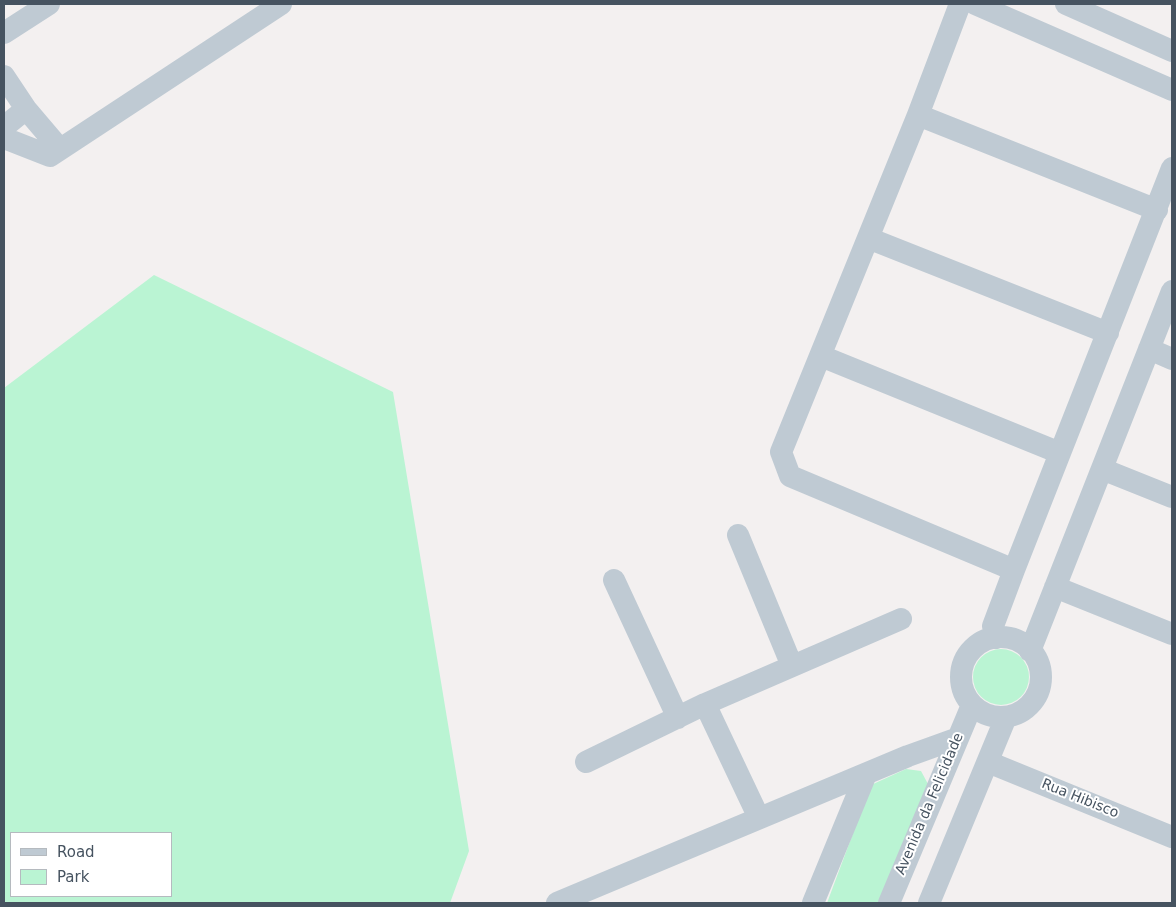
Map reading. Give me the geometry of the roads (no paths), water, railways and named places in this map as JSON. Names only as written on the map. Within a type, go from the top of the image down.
[{"type":"street","points":[[4,33],[49,4]]},
{"type":"street","points":[[4,138],[50,156],[281,4]]},
{"type":"street","points":[[960,4],[918,115],[781,452],[790,476],[1014,570]]},
{"type":"street","points":[[975,4],[1172,90]]},
{"type":"street","points":[[1066,4],[1172,51]]},
{"type":"street","points":[[4,76],[26,109],[60,150]]},
{"type":"street","points":[[4,127],[26,109]]},
{"type":"street","points":[[918,115],[1157,210]]},
{"type":"street","points":[[996,638],[993,626],[1172,168]]},
{"type":"street","points":[[868,238],[1108,333]]},
{"type":"street","points":[[1030,651],[1172,292]]},
{"type":"street","points":[[1149,350],[1172,359]]},
{"type":"street","points":[[820,356],[1060,453]]},
{"type":"street","points":[[1102,469],[1172,497]]},
{"type":"street","points":[[738,535],[792,666]]},
{"type":"street","points":[[614,580],[678,718]]},
{"type":"street","points":[[1056,587],[1172,634]]},
{"type":"street","points":[[586,762],[705,704],[901,620]]},
{"type":"street","points":[[988,639],[1014,640],[1030,651],[1040,668],[1041,682],[1037,695],[1029,706],[1018,713],[1006,717],[994,717],[972,705],[964,694],[961,681],[962,668],[967,655],[976,645],[988,639]]},
{"type":"street","points":[[705,704],[759,818]]},
{"type":"street","name":"Avenida da Felicidade","points":[[889,903],[972,705]]},
{"type":"street","points":[[929,903],[1006,717]]},
{"type":"street","points":[[556,903],[866,774],[958,738]]},
{"type":"street","name":"Rua Hibisco","points":[[988,762],[1172,837]]},
{"type":"street","points":[[813,903],[866,774]]}]
